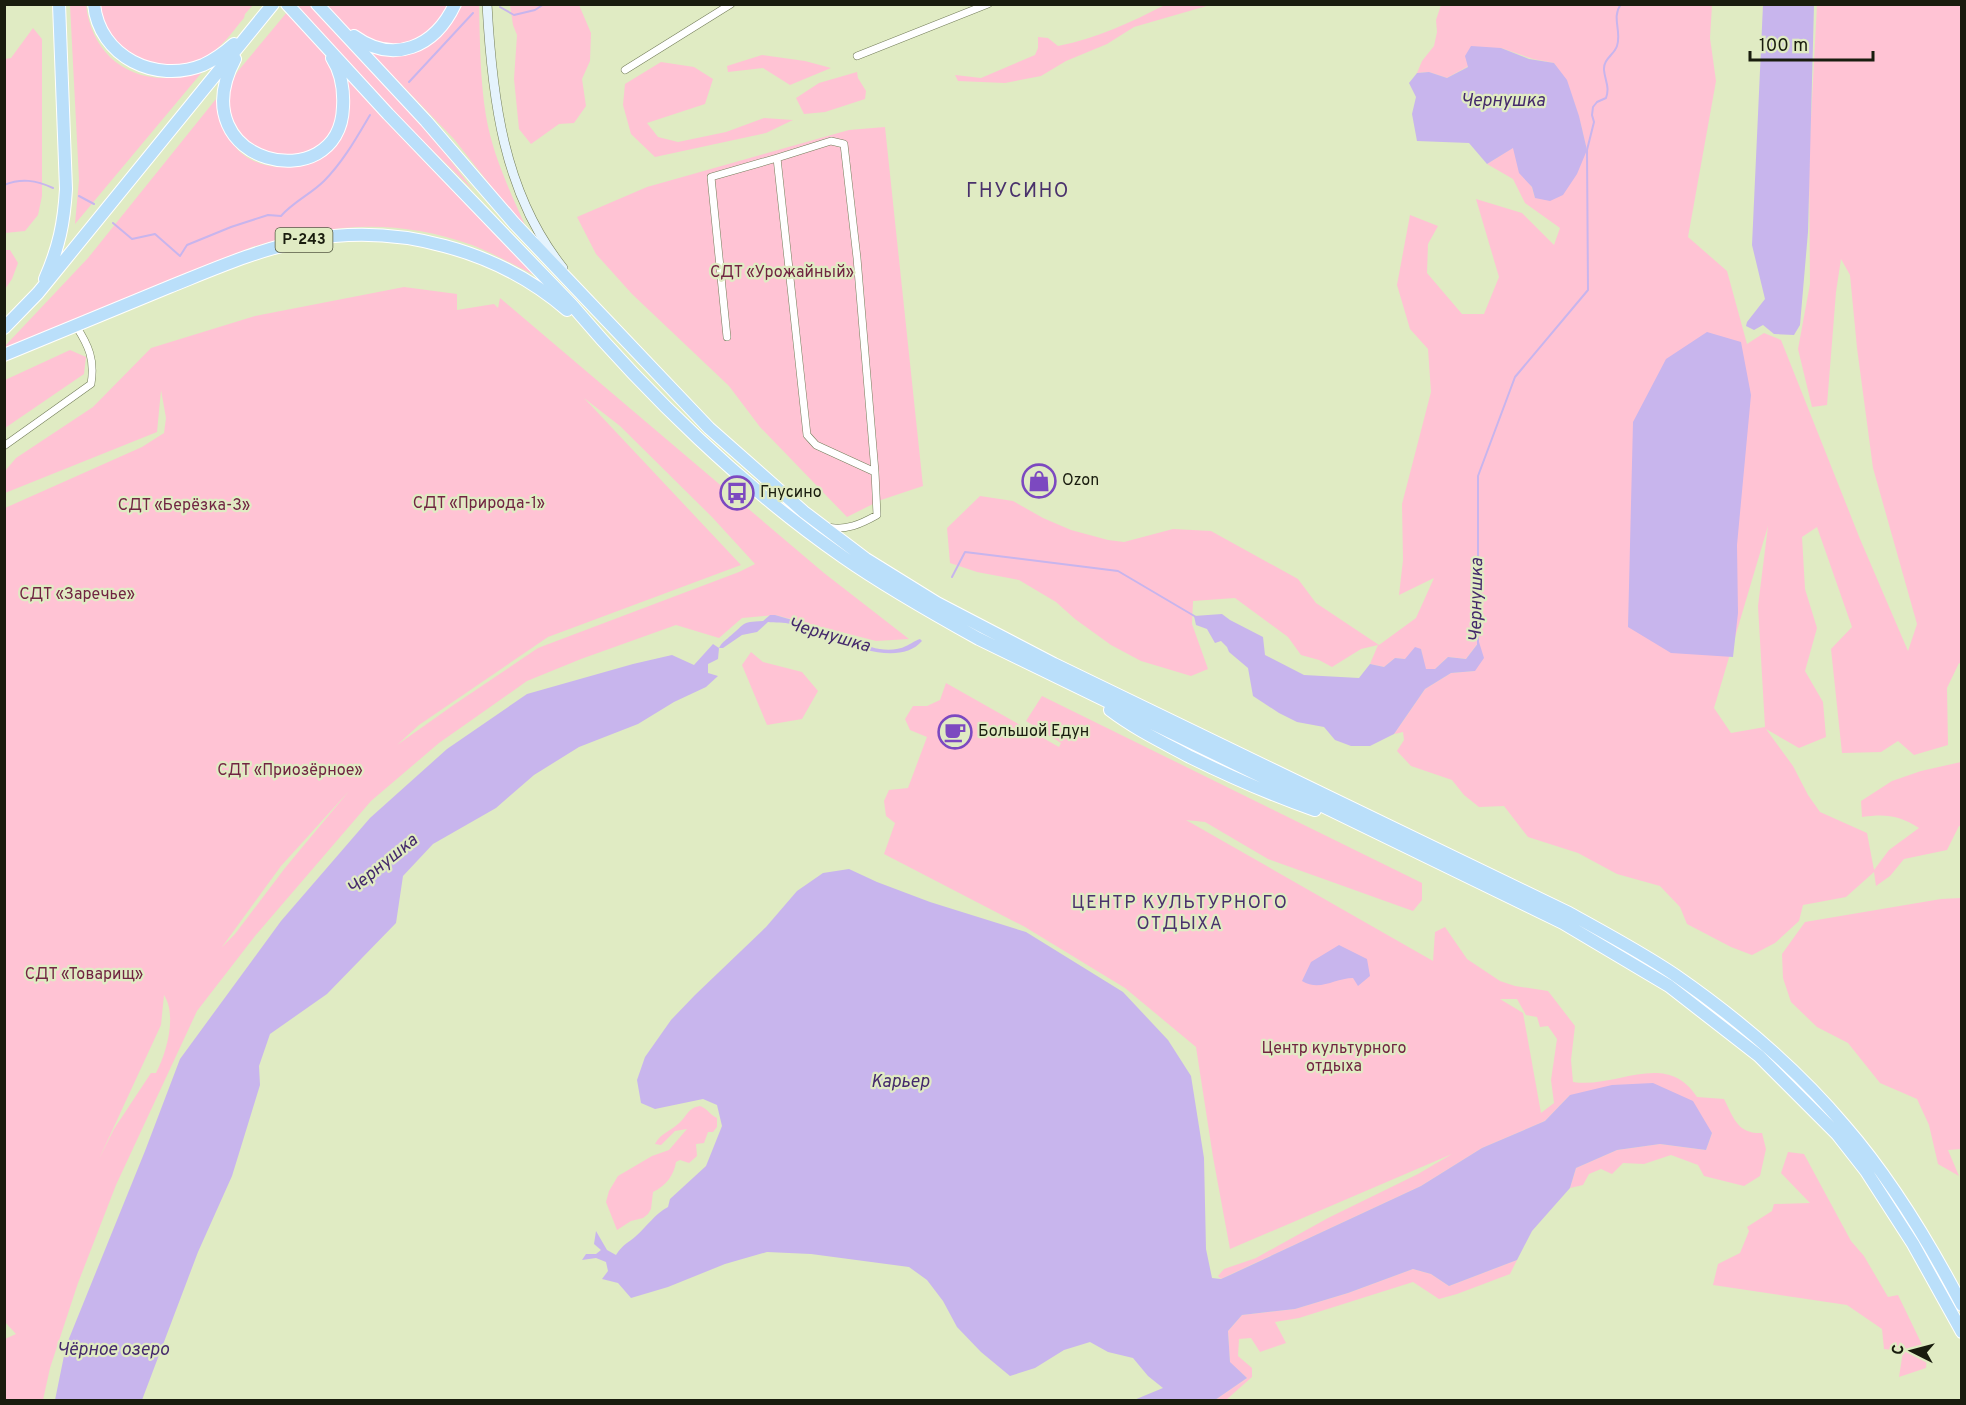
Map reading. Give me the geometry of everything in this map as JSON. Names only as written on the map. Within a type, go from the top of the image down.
[{"type":"highway","points":[[38,293],[59,244],[64,220],[66,189],[59,4]]},
{"type":"highway","points":[[94,4],[99,27],[112,47],[136,65],[158,70],[176,70],[202,65],[228,49],[258,23]]},
{"type":"highway","points":[[4,328],[38,293],[273,4]]},
{"type":"highway","points":[[287,4],[598,335],[734,471],[831,549],[892,590],[932,613],[1079,689],[1563,923],[1669,986],[1759,1056],[1814,1109],[1837,1134],[1866,1172],[1913,1244],[1962,1332]]},
{"type":"highway","points":[[317,4],[426,121],[514,223],[709,428],[822,526],[896,579],[965,618],[1090,682],[1569,913],[1675,975],[1765,1046],[1822,1099],[1898,1196],[1962,1305]]},
{"type":"highway","points":[[333,22],[364,44],[395,51],[410,48],[424,41],[449,17],[455,4]]},
{"type":"highway","points":[[258,23],[229,73],[225,84],[225,109],[230,128],[240,144],[267,159],[285,162],[307,158],[323,149],[339,128],[343,101],[340,78],[322,42]]},
{"type":"highway","name":"Р-243","points":[[4,355],[208,272],[282,246],[330,237],[381,236],[453,248],[493,263],[527,281],[554,299],[598,335]]},
{"type":"main road","points":[[487,4],[493,91],[502,138],[516,182],[534,223],[551,251],[608,323]]},
{"type":"street","points":[[625,70],[731,4]]},
{"type":"street","points":[[857,56],[988,4]]},
{"type":"street","points":[[727,337],[711,177],[831,141],[844,144],[857,258],[877,515],[858,525],[843,528],[822,526]]},
{"type":"street","points":[[777,158],[807,435],[816,445],[875,472]]},
{"type":"street","points":[[4,446],[91,384],[94,367],[89,350],[76,326]]},
{"type":"green space","points":[[70,5],[86,5],[94,35],[111,58],[122,67],[151,77],[167,78],[203,71],[75,224],[79,180]]},
{"type":"green space","points":[[100,5],[253,5],[216,50],[193,62],[168,65],[143,60],[122,48],[109,31]]},
{"type":"green space","points":[[295,5],[311,5],[439,145],[473,190],[389,108]]},
{"type":"green space","points":[[326,5],[451,5],[442,18],[420,37],[395,45],[381,44],[352,31]]},
{"type":"green space","points":[[460,5],[479,5],[483,88],[489,131],[504,176],[529,234],[454,139],[368,50],[435,39],[447,28]]},
{"type":"green space","points":[[510,5],[579,5],[591,33],[590,61],[582,79],[586,106],[574,123],[559,124],[531,144],[519,129],[514,79],[517,35]]},
{"type":"green space","points":[[1165,5],[1210,5],[1134,27],[1107,44],[1066,61],[1041,76],[1005,83],[958,81],[955,75],[981,78],[1035,55],[1038,48],[1038,37],[1048,38],[1058,46],[1073,43],[1113,29]]},
{"type":"green space","points":[[1441,5],[1712,5],[1710,38],[1716,81],[1688,237],[1727,271],[1747,344],[1764,333],[1781,340],[1860,539],[1908,651],[1917,624],[1873,468],[1850,275],[1841,259],[1836,292],[1827,405],[1812,407],[1798,349],[1810,284],[1809,157],[1817,5],[1961,5],[1962,665],[1959,663],[1947,688],[1948,745],[1914,755],[1898,741],[1881,752],[1842,753],[1831,649],[1852,627],[1817,527],[1802,537],[1805,589],[1817,628],[1805,671],[1823,702],[1826,737],[1799,748],[1766,729],[1793,766],[1820,812],[1867,833],[1874,870],[1889,850],[1919,828],[1892,816],[1862,817],[1861,801],[1892,781],[1921,771],[1961,762],[1961,826],[1947,850],[1904,859],[1890,876],[1876,886],[1874,872],[1846,897],[1803,905],[1799,921],[1775,943],[1752,955],[1731,947],[1687,924],[1680,907],[1660,886],[1617,874],[1578,853],[1528,837],[1504,806],[1479,807],[1464,795],[1452,780],[1411,766],[1397,751],[1404,740],[1403,732],[1394,734],[1425,689],[1451,673],[1475,671],[1478,643],[1466,659],[1448,657],[1435,669],[1425,669],[1421,649],[1405,659],[1395,658],[1384,667],[1370,664],[1378,645],[1361,649],[1332,667],[1319,660],[1301,655],[1288,637],[1235,598],[1193,601],[1192,624],[1208,669],[1191,676],[1141,661],[1111,645],[1056,602],[1019,580],[977,572],[950,563],[947,528],[980,496],[1013,501],[1071,530],[1108,540],[1124,542],[1173,529],[1211,531],[1298,579],[1316,603],[1379,645],[1416,618],[1434,578],[1399,595],[1403,560],[1402,504],[1431,392],[1428,349],[1410,329],[1397,285],[1410,215],[1438,226],[1428,244],[1427,273],[1462,314],[1484,314],[1499,277],[1476,199],[1522,213],[1554,245],[1560,228],[1525,203],[1513,179],[1487,164],[1514,147],[1520,172],[1532,187],[1535,198],[1587,150],[1571,94],[1554,63],[1533,59],[1501,48],[1447,78],[1429,72],[1417,73],[1422,61],[1434,46],[1437,32],[1436,20]],"holes":[[[1768,526],[1758,606],[1765,727],[1731,733],[1714,708]]]},
{"type":"green space","points":[[288,11],[316,43],[330,65],[337,89],[338,108],[335,125],[324,141],[315,148],[294,155],[271,154],[248,144],[233,120],[229,106],[230,92],[238,71]]},
{"type":"green space","points":[[33,28],[42,39],[42,196],[38,215],[25,231],[5,233],[5,59],[11,58]]},
{"type":"green space","points":[[762,55],[805,61],[831,68],[790,85],[763,68],[728,72],[727,66]]},
{"type":"green space","points":[[661,62],[694,67],[713,79],[705,104],[647,123],[658,137],[678,142],[726,132],[764,118],[793,120],[766,133],[655,157],[631,134],[623,105],[625,84]]},
{"type":"green space","points":[[341,70],[400,136],[534,275],[480,248],[443,236],[388,227],[335,229],[308,233],[252,247],[5,350],[4,347],[88,258],[216,99],[227,133],[238,150],[265,165],[297,166],[325,153],[336,143],[344,129],[348,107]]},
{"type":"green space","points":[[857,72],[866,91],[865,99],[825,112],[804,114],[796,98],[819,83]]},
{"type":"green space","name":"СДТ «Урожайный»","points":[[885,127],[923,486],[881,500],[847,517],[760,427],[729,386],[632,294],[596,254],[577,217],[647,187],[849,130]]},
{"type":"green space","points":[[5,250],[10,250],[18,263],[5,289]]},
{"type":"green space","points":[[404,287],[457,294],[457,310],[494,304],[498,308],[500,298],[824,573],[909,639],[876,641],[775,615],[742,618],[719,638],[676,625],[527,681],[439,743],[371,801],[255,936],[197,1011],[116,1185],[78,1283],[50,1368],[43,1400],[5,1400],[5,1339],[16,1334],[4,1321],[5,508],[142,447],[164,433],[166,418],[161,390],[157,432],[5,493],[5,471],[16,458],[93,407],[151,348],[255,316]],"holes":[[[584,398],[620,426],[712,517],[755,564],[538,648],[397,745],[419,725],[548,637],[741,565]],[[349,791],[285,868],[235,934],[222,947],[281,866]],[[164,995],[168,1003],[170,1023],[167,1044],[160,1064],[156,1073],[151,1073],[114,1129],[99,1159],[161,1025]]]},
{"type":"green space","points":[[70,350],[86,357],[84,374],[5,428],[5,380]]},
{"type":"green space","points":[[751,652],[763,662],[802,672],[818,691],[802,719],[767,725],[742,665]]},
{"type":"green space","name":"Центр культурного отдыха","points":[[946,683],[1059,747],[1061,743],[1026,721],[1042,696],[1422,883],[1422,900],[1413,911],[1268,859],[1205,822],[1186,820],[1433,961],[1435,932],[1445,927],[1467,959],[1500,981],[1515,986],[1548,991],[1575,1026],[1571,1060],[1573,1082],[1590,1083],[1656,1073],[1671,1075],[1685,1083],[1697,1097],[1724,1099],[1734,1119],[1742,1128],[1754,1133],[1762,1133],[1766,1149],[1760,1176],[1744,1186],[1704,1176],[1698,1165],[1671,1155],[1644,1164],[1623,1163],[1612,1174],[1601,1169],[1589,1174],[1583,1185],[1570,1188],[1576,1168],[1617,1150],[1660,1144],[1706,1150],[1712,1133],[1570,1095],[1545,1121],[1482,1148],[1421,1186],[1221,1279],[1218,1276],[1224,1269],[1256,1258],[1452,1154],[1230,1249],[1196,1047],[1125,988],[1025,927],[884,854],[895,823],[886,816],[884,801],[889,790],[908,788],[927,737],[910,730],[905,719],[913,706],[927,706],[940,700]],"holes":[[[1500,999],[1517,999],[1526,1015],[1537,1017],[1540,1027],[1548,1026],[1557,1039],[1551,1080],[1554,1103],[1541,1113],[1523,1013]]]},
{"type":"green space","points":[[1961,898],[1961,1149],[1948,1150],[1959,1176],[1938,1164],[1929,1125],[1917,1099],[1880,1083],[1848,1043],[1817,1027],[1791,1002],[1783,978],[1782,954],[1805,922],[1941,899]]},
{"type":"green space","points":[[700,1106],[717,1118],[717,1127],[713,1132],[708,1132],[704,1143],[696,1144],[697,1156],[689,1163],[680,1160],[676,1162],[669,1180],[653,1192],[651,1209],[648,1214],[617,1230],[606,1202],[609,1191],[618,1176],[652,1156],[669,1150],[687,1129],[675,1131],[661,1145],[655,1144],[657,1140],[675,1127],[690,1111]]},
{"type":"green space","points":[[1788,1152],[1804,1154],[1851,1241],[1864,1256],[1888,1297],[1898,1295],[1927,1355],[1926,1368],[1899,1377],[1903,1351],[1884,1349],[1882,1329],[1847,1305],[1713,1285],[1718,1264],[1740,1253],[1749,1231],[1747,1227],[1772,1211],[1774,1204],[1810,1203],[1781,1173]]},
{"type":"green space","points":[[1517,1260],[1510,1274],[1439,1299],[1413,1282],[1299,1318],[1275,1322],[1286,1343],[1260,1352],[1251,1338],[1239,1339],[1238,1356],[1252,1368],[1252,1377],[1226,1400],[1215,1400],[1247,1378],[1230,1363],[1228,1331],[1242,1315],[1295,1309],[1348,1293],[1413,1269],[1431,1274],[1449,1286]]},
{"type":"water","points":[[1763,5],[1814,5],[1808,232],[1800,325],[1794,335],[1774,334],[1763,325],[1754,330],[1746,326],[1765,299],[1752,245]]},
{"type":"water","name":"Чернушка","points":[[1471,46],[1501,48],[1529,59],[1554,63],[1567,80],[1587,150],[1577,174],[1563,195],[1550,201],[1535,198],[1532,187],[1519,173],[1513,148],[1487,164],[1469,143],[1417,141],[1412,114],[1416,97],[1409,83],[1417,73],[1429,72],[1447,78],[1468,67],[1465,56]]},
{"type":"water","points":[[1707,332],[1741,342],[1751,395],[1737,545],[1738,613],[1733,657],[1671,653],[1628,627],[1633,422],[1666,359]]},
{"type":"water","points":[[1222,614],[1263,637],[1265,655],[1304,675],[1359,678],[1370,664],[1384,667],[1395,658],[1405,659],[1415,647],[1421,649],[1426,669],[1435,669],[1448,657],[1466,659],[1479,642],[1484,658],[1475,671],[1451,673],[1425,689],[1394,734],[1370,746],[1351,746],[1335,740],[1324,727],[1297,722],[1253,696],[1248,668],[1229,652],[1221,641],[1215,643],[1207,629],[1196,625],[1194,616]]},
{"type":"water","points":[[770,615],[858,639],[874,648],[901,648],[920,639],[922,641],[910,650],[894,653],[877,652],[839,642],[791,624],[768,622],[757,632],[742,635],[723,648],[719,648],[743,624],[763,621]]},
{"type":"water","name":"Чёрное озеро","points":[[713,644],[719,648],[718,659],[708,664],[708,673],[718,676],[706,687],[674,702],[638,724],[579,747],[534,775],[496,808],[433,844],[403,876],[396,923],[327,994],[270,1034],[259,1066],[260,1085],[232,1176],[198,1252],[142,1400],[55,1400],[66,1346],[180,1059],[281,921],[370,818],[447,749],[527,694],[672,655],[694,665]]},
{"type":"water","name":"Карьер","points":[[849,869],[930,902],[1026,932],[1123,992],[1168,1040],[1191,1076],[1204,1158],[1206,1249],[1212,1278],[1221,1279],[1421,1186],[1482,1148],[1545,1121],[1570,1095],[1612,1085],[1653,1083],[1693,1101],[1712,1133],[1706,1150],[1660,1144],[1617,1150],[1576,1168],[1570,1188],[1532,1231],[1517,1260],[1449,1286],[1431,1274],[1413,1269],[1348,1293],[1295,1309],[1242,1315],[1228,1331],[1230,1362],[1247,1378],[1215,1400],[1134,1400],[1163,1388],[1148,1376],[1133,1358],[1108,1352],[1090,1342],[1064,1350],[1035,1368],[1010,1376],[981,1352],[957,1327],[943,1301],[927,1280],[909,1267],[811,1254],[767,1252],[725,1264],[668,1287],[631,1298],[618,1283],[602,1279],[608,1271],[606,1262],[596,1258],[582,1260],[586,1254],[596,1254],[601,1250],[594,1244],[596,1231],[607,1250],[616,1255],[623,1246],[668,1207],[670,1199],[706,1166],[722,1126],[717,1105],[703,1099],[655,1109],[641,1103],[637,1080],[645,1057],[671,1020],[766,927],[797,891],[823,873]]},
{"type":"water","points":[[1339,945],[1367,959],[1370,976],[1358,986],[1353,978],[1321,985],[1302,981],[1311,962]]},
{"type":"waterway","name":"Чернушка","points":[[500,7],[514,15],[535,10],[544,4]]},
{"type":"waterway","name":"Чернушка","points":[[1478,644],[1478,476],[1515,377],[1588,290],[1587,150],[1594,122],[1593,107],[1597,102],[1606,98],[1607,94],[1604,66],[1617,46],[1617,14],[1621,4]]},
{"type":"waterway","points":[[409,82],[473,13]]},
{"type":"waterway","points":[[113,223],[132,239],[155,234],[180,256],[187,245],[231,227],[268,215],[281,216],[331,174],[370,115]]},
{"type":"waterway","points":[[4,185],[16,181],[28,181],[53,188]]},
{"type":"waterway","points":[[79,196],[94,204]]},
{"type":"waterway","name":"Чернушка","points":[[952,577],[965,552],[1118,571],[1196,617]]},
{"type":"place","name":"Ozon","points":[[1039,481]]},
{"type":"place","name":"Гнусино","points":[[737,493]]},
{"type":"place","name":"Большой Едун","points":[[955,732]]},
{"type":"district","name":"ГНУСИНО","points":[[1018,192]]},
{"type":"district","name":"ЦЕНТР КУЛЬТУРНОГО ОТДЫХА","points":[[1180,913]]},
{"type":"park label","name":"СДТ «Природа-1»","points":[[479,504]]},
{"type":"park label","name":"СДТ «Берёзка-3»","points":[[184,506]]},
{"type":"park label","name":"СДТ «Заречье»","points":[[77,595]]},
{"type":"park label","name":"СДТ «Приозёрное»","points":[[290,771]]},
{"type":"park label","name":"СДТ «Товарищ»","points":[[84,975]]}]
